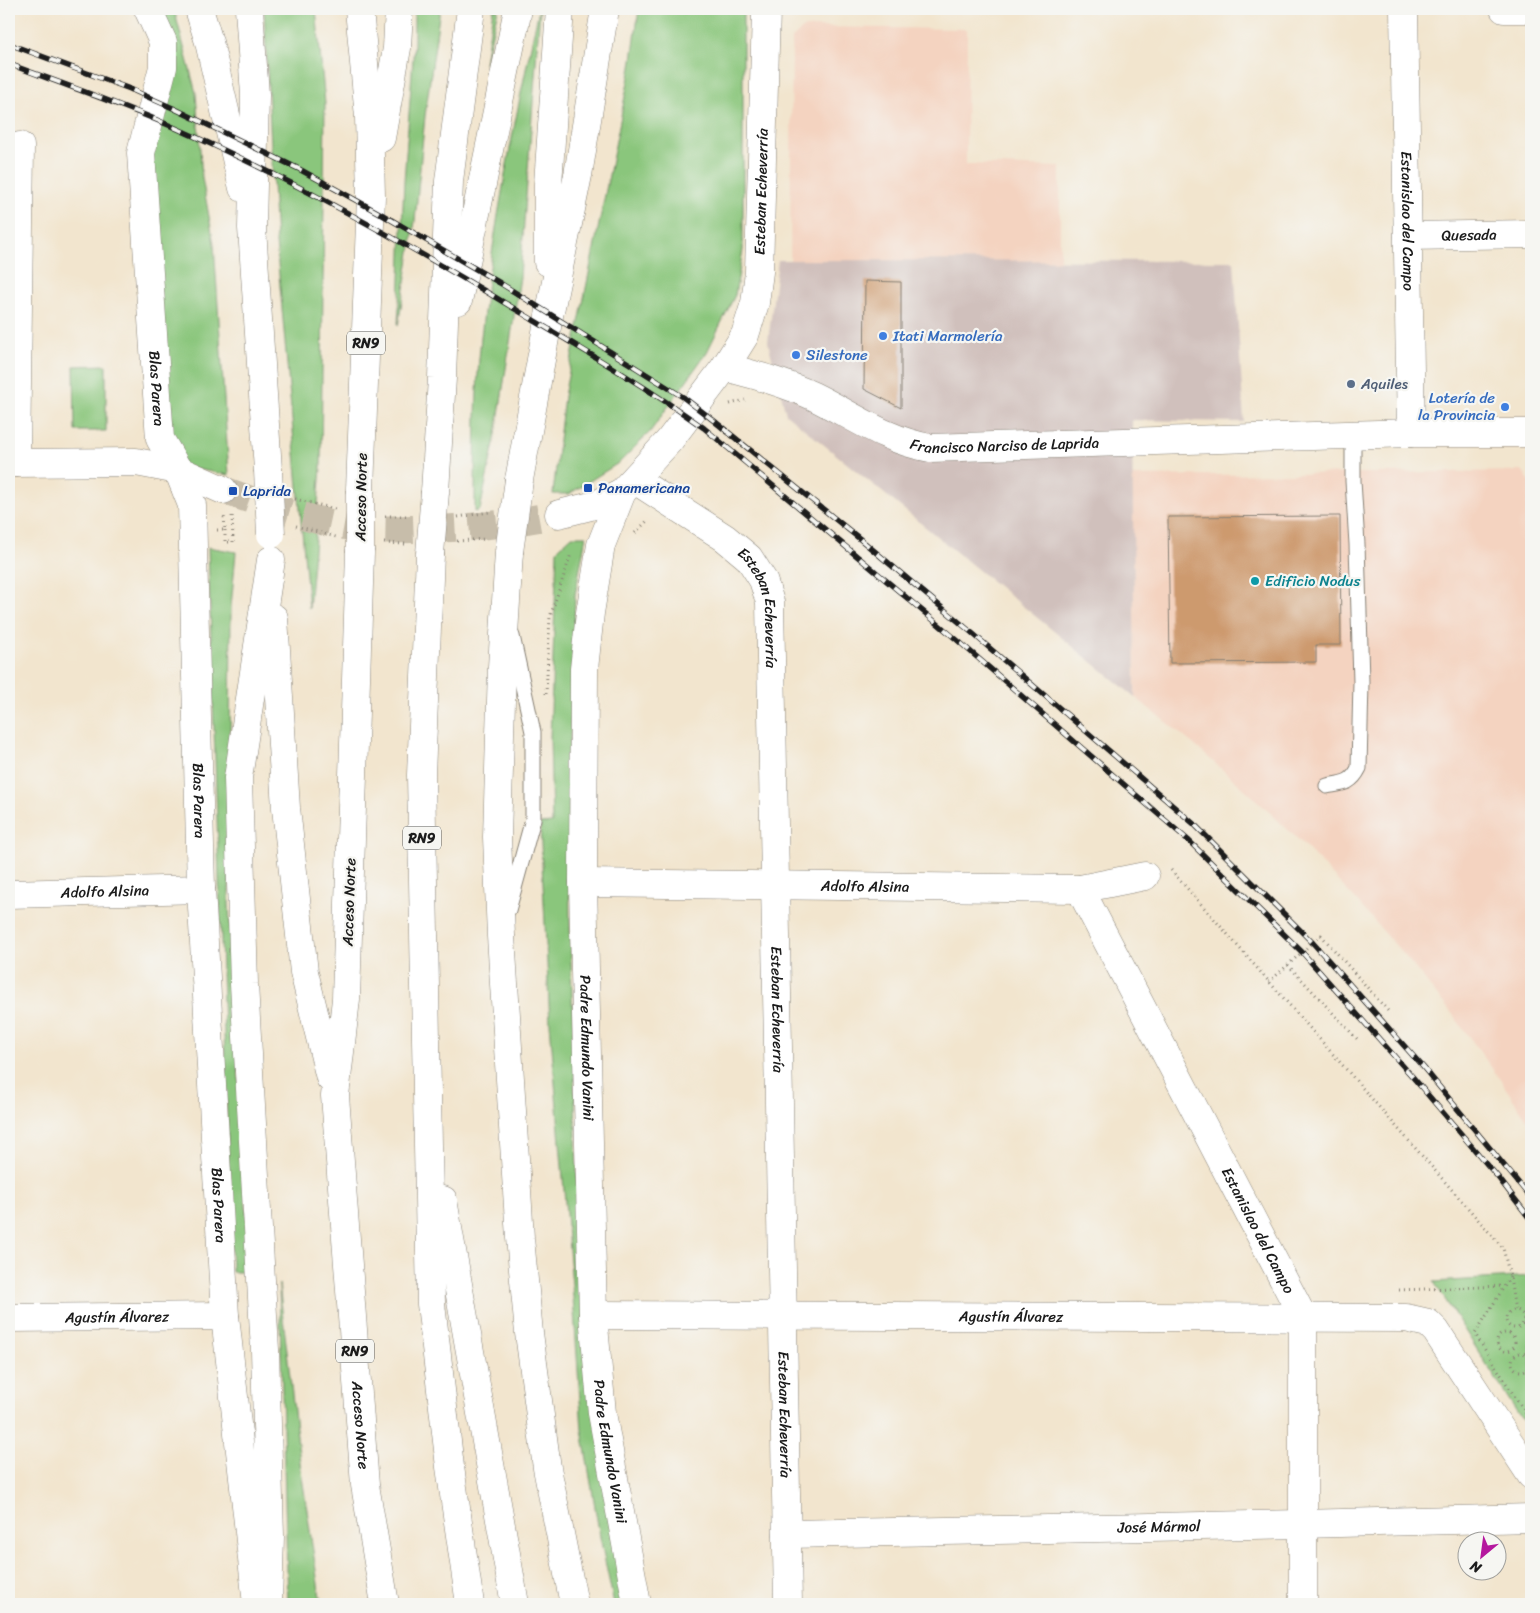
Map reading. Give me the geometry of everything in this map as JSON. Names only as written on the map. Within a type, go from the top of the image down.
[{"type":"main road","name":"Blas Parera","points":[[148,9],[163,42],[163,67],[141,153],[160,439],[178,470],[192,505],[201,889],[225,1316],[257,1604]]},
{"type":"main road","points":[[199,9],[252,228]]},
{"type":"main road","points":[[249,9],[255,95],[252,228],[268,470],[271,560],[286,808],[304,972],[335,1096]]},
{"type":"main road","points":[[345,9],[369,117]]},
{"type":"main road","points":[[359,9],[369,117],[371,196]]},
{"type":"main road","points":[[371,196],[397,48],[399,9]]},
{"type":"main road","points":[[442,378],[449,181],[470,9]]},
{"type":"main road","points":[[442,378],[518,9]]},
{"type":"main road","points":[[549,316],[548,184],[560,9]]},
{"type":"main road","points":[[574,1604],[547,1468],[529,1333],[520,1238],[501,936],[497,837],[502,667],[509,552],[519,480],[549,316],[578,175],[605,9]]},
{"type":"main road","name":"Esteban Echeverría","points":[[725,367],[745,334],[756,303],[760,244],[766,9]]},
{"type":"main road","name":"Estanislao del Campo","points":[[1404,9],[1411,433]]},
{"type":"main road","points":[[1504,9],[1531,9]]},
{"type":"main road","points":[[20,146],[12,463],[136,462],[178,470],[223,490]]},
{"type":"main road","name":"Acceso Norte","points":[[371,196],[360,490],[360,552],[346,999],[335,1096],[365,1485],[385,1604]]},
{"type":"main road","name":"Quesada","points":[[1408,236],[1531,234]]},
{"type":"main road","points":[[559,514],[595,505],[628,486],[669,441],[725,367]]},
{"type":"main road","name":"Francisco Narciso de Laprida","points":[[725,367],[798,389],[894,439],[930,448],[1411,433],[1531,434]]},
{"type":"main road","name":"RN9","points":[[442,378],[430,554],[421,775],[431,1304],[450,1467],[470,1604]]},
{"type":"main road","name":"Esteban Echeverría","points":[[628,486],[725,538],[749,558],[763,580],[770,602],[772,628],[788,1604]]},
{"type":"main road","name":"Padre Edmundo Vanini","points":[[628,486],[601,545],[590,613],[584,669],[583,883],[593,1315],[602,1413],[638,1604]]},
{"type":"main road","points":[[268,1604],[270,1536],[265,1350],[244,984],[238,778],[271,560]]},
{"type":"main road","name":"Adolfo Alsina","points":[[583,883],[1080,889],[1145,876]]},
{"type":"main road","name":"Adolfo Alsina","points":[[9,894],[201,889]]},
{"type":"main road","name":"Estanislao del Campo","points":[[1080,889],[1303,1317],[1303,1604]]},
{"type":"main road","points":[[429,1122],[515,1604]]},
{"type":"main road","name":"Agustín Álvarez","points":[[593,1315],[1406,1318],[1428,1323],[1436,1331],[1531,1475]]},
{"type":"main road","name":"Agustín Álvarez","points":[[9,1318],[225,1316]]},
{"type":"main road","name":"José Mármol","points":[[788,1534],[1531,1518]]},
{"type":"lane","points":[[1327,786],[1347,782],[1354,777],[1359,768],[1361,682],[1353,435]]},
{"type":"path","points":[[225,530],[225,542],[232,542],[232,521]]},
{"type":"path","points":[[1145,876],[1171,870],[1503,1248],[1515,1310]]},
{"type":"path","points":[[1270,982],[1321,935],[1389,1012]]},
{"type":"path","points":[[1288,965],[1358,1041]]},
{"type":"path","points":[[1510,1277],[1475,1334],[1531,1422]]},
{"type":"path","points":[[1510,1334],[1513,1328],[1521,1326],[1524,1319],[1521,1312],[1515,1310]]},
{"type":"path","points":[[1513,1328],[1508,1324],[1507,1318],[1515,1310]]},
{"type":"path","points":[[1510,1334],[1502,1334],[1498,1338],[1497,1344],[1503,1350],[1511,1349]]},
{"type":"path","points":[[1510,1334],[1515,1342],[1511,1349]]},
{"type":"path","points":[[1511,1349],[1515,1356]]},
{"type":"path","points":[[1520,1353],[1526,1355],[1530,1365],[1524,1370],[1516,1369],[1512,1361],[1520,1353]]},
{"type":"shaded area","points":[[805,27],[967,29],[966,164],[1060,167],[1060,281],[790,269],[792,38]]},
{"type":"shaded area","points":[[778,260],[1234,261],[1244,422],[1132,420],[1135,697],[786,414],[768,342]]},
{"type":"shaded area","points":[[1522,471],[1531,482],[1531,1126],[1454,1016],[1355,899],[1303,844],[1249,793],[1135,697],[1132,476]]},
{"type":"green space","points":[[158,9],[174,9],[196,93],[202,178],[214,244],[229,475],[184,467],[172,440],[147,150]]},
{"type":"green space","points":[[264,9],[316,9],[325,104],[321,468],[309,609],[276,242]]},
{"type":"green space","points":[[414,9],[440,9],[425,116],[415,221],[398,326],[404,181],[414,45]]},
{"type":"green space","points":[[493,9],[498,9],[485,64]]},
{"type":"green space","points":[[539,9],[520,277],[496,434],[480,510],[475,512],[475,446],[478,381],[486,296],[506,172]]},
{"type":"green space","points":[[639,9],[743,9],[743,250],[735,295],[707,352],[650,432],[620,462],[569,494],[553,494],[564,396],[631,67]]},
{"type":"green space","points":[[106,365],[106,431],[75,431],[74,366]]},
{"type":"green space","points":[[572,536],[586,536],[575,595],[569,770],[570,925],[579,1238],[627,1604],[614,1604],[600,1537],[582,1430],[550,1024],[540,824],[552,823],[550,737],[557,550]]},
{"type":"green space","points":[[208,547],[236,552],[231,607],[229,905],[247,1226],[244,1272],[232,1272]]},
{"type":"green space","points":[[1531,1276],[1531,1434],[1434,1282]]},
{"type":"green space","points":[[279,1284],[301,1470],[321,1604],[288,1604]]},
{"type":"building","name":"Itati Marmolería","points":[[865,281],[901,282],[901,408],[864,389]]},
{"type":"building","name":"Edificio Nodus","points":[[1340,516],[1341,645],[1316,645],[1316,662],[1170,663],[1168,517]]},
{"type":"tunnel","points":[[223,490],[302,516],[367,529],[400,530],[470,527],[523,521],[559,514]]},
{"type":"railway","points":[[9,44],[130,89],[299,169],[500,283],[683,397],[860,539],[1194,824],[1313,943],[1423,1067],[1531,1198]]},
{"type":"railway","points":[[9,64],[171,126],[305,190],[392,237],[478,287],[613,368],[704,428],[956,639],[1188,840],[1302,952],[1411,1075],[1497,1176],[1531,1220]]},
{"type":"place","name":"Itati Marmolería","points":[[883,336]]},
{"type":"place","name":"Silestone","points":[[796,355]]},
{"type":"place","name":"Aquiles","points":[[1351,384]]},
{"type":"place","name":"Lotería de la Provincia","points":[[1505,407]]},
{"type":"place","name":"Panamericana","points":[[588,488]]},
{"type":"place","name":"Laprida","points":[[233,491]]},
{"type":"place","name":"Edificio Nodus","points":[[1255,581]]}]
